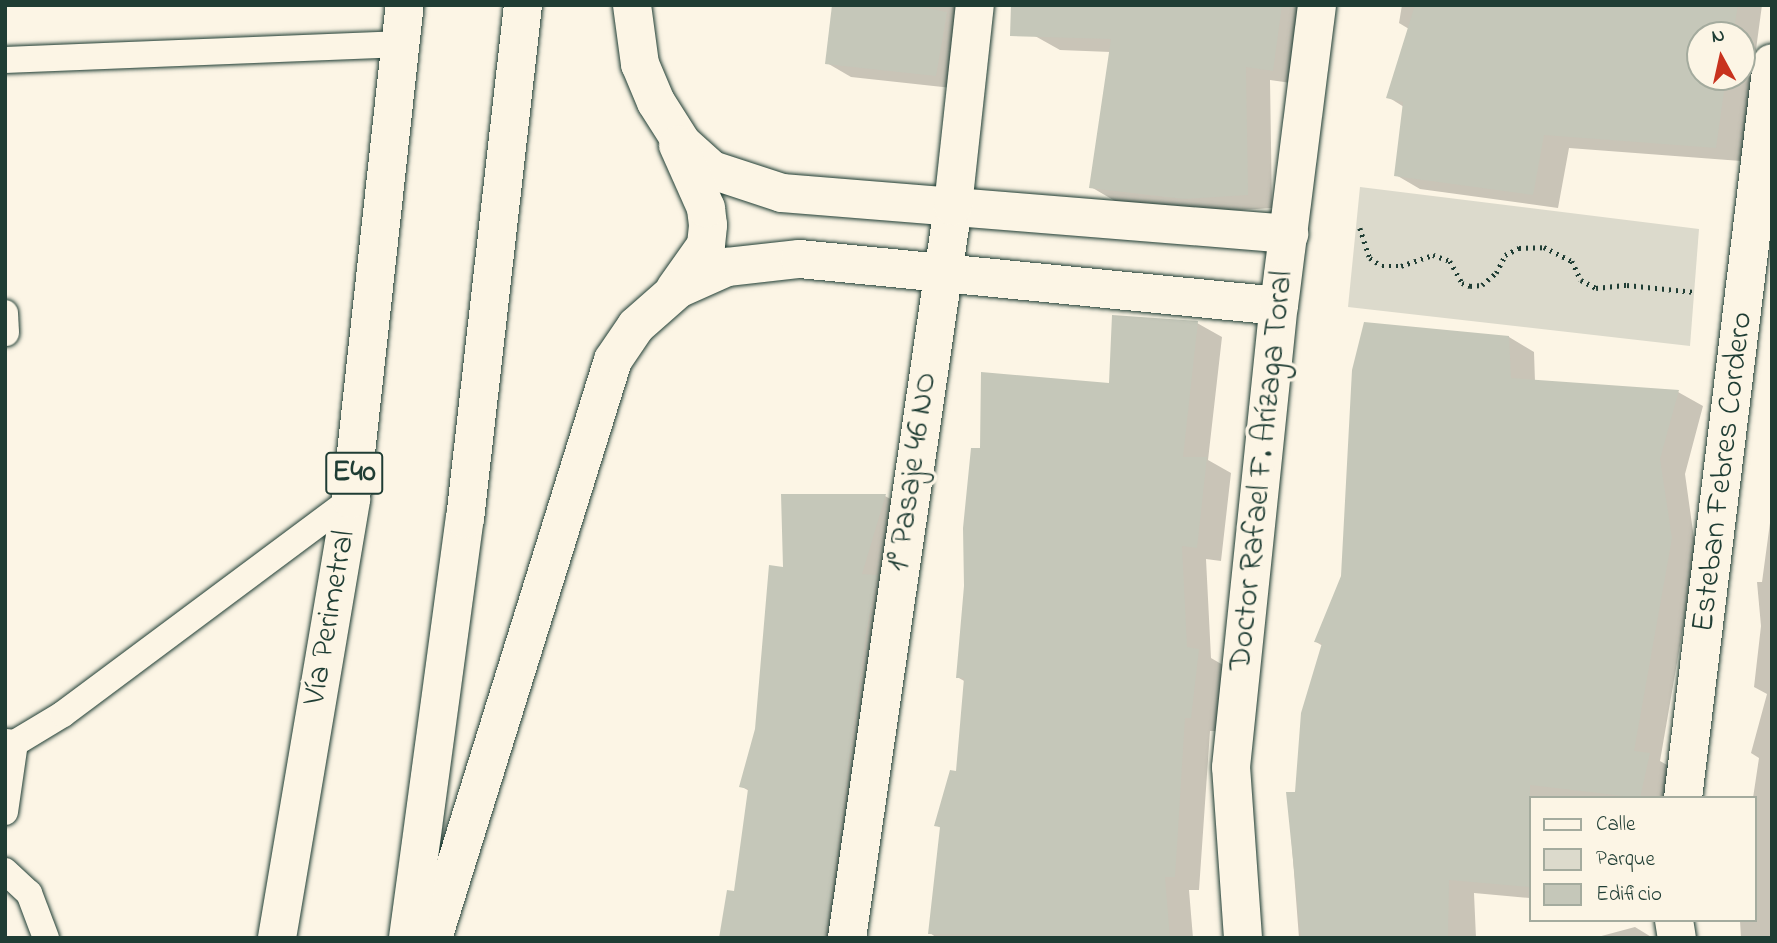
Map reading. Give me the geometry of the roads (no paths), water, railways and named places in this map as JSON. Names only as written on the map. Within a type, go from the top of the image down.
[{"type":"main road","name":"Vía Perimetral","points":[[277,938],[351,499],[405,5]]},
{"type":"main road","points":[[408,938],[467,505],[523,5]]},
{"type":"main road","points":[[632,5],[640,64],[694,179],[708,225],[706,245],[692,270],[659,306]]},
{"type":"main road","name":"1° Pasaje 46 NO","points":[[847,938],[953,206],[975,5]]},
{"type":"main road","name":"Doctor Rafael F. Arízaga Toral","points":[[1243,938],[1231,767],[1279,306],[1318,5]]},
{"type":"main road","name":"Esteban Febres Cordero","points":[[1683,796],[1758,314],[1772,63]]},
{"type":"main road","points":[[663,112],[682,143],[712,170],[782,193],[1289,234]]},
{"type":"main road","points":[[433,938],[613,360],[636,326],[678,289],[727,267],[779,259],[1279,306]]},
{"type":"lane","points":[[5,60],[402,44]]},
{"type":"lane","points":[[5,812],[10,743],[63,714],[351,499]]},
{"type":"lane","points":[[5,871],[29,893],[46,938]]}]
